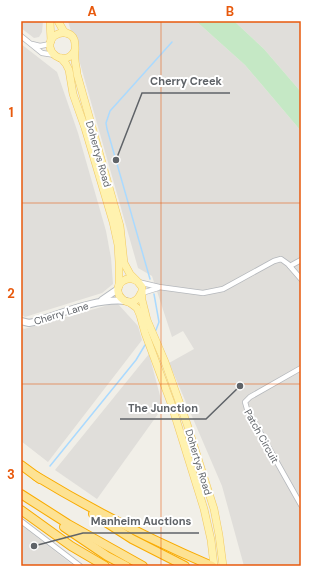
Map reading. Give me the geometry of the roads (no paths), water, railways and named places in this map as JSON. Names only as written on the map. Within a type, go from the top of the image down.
[{"type":"highway","points":[[21,465],[126,535],[185,566]]},
{"type":"highway","points":[[36,476],[100,513],[213,566]]},
{"type":"highway","points":[[21,496],[68,530],[126,566]]},
{"type":"highway","points":[[21,496],[144,566]]},
{"type":"highway","points":[[21,510],[66,542],[105,566]]},
{"type":"main road","points":[[50,21],[52,52],[58,57],[68,58],[74,53],[76,46],[74,39],[62,30],[58,21]]},
{"type":"main road","points":[[51,43],[55,35],[66,33]]},
{"type":"main road","name":"Dohertys Road","points":[[75,50],[78,74],[89,119],[120,226],[124,263],[130,274],[137,281]]},
{"type":"main road","name":"Dohertys Road","points":[[58,57],[66,64],[68,70],[116,234],[119,262],[118,287]]},
{"type":"main road","points":[[132,278],[137,281],[142,288],[142,293],[136,301],[127,302],[120,297],[118,287],[124,280],[132,278]]},
{"type":"main road","name":"Dohertys Road","points":[[142,293],[147,320],[176,389],[214,509],[223,566]]},
{"type":"main road","name":"Dohertys Road","points":[[127,302],[137,308],[171,402],[204,509],[213,554],[213,566]]},
{"type":"street","points":[[21,36],[42,53],[58,57]]},
{"type":"street","points":[[31,43],[36,45],[51,43]]},
{"type":"street","points":[[137,281],[159,287],[203,293],[223,289],[277,260],[284,260],[301,279]]},
{"type":"street","points":[[290,266],[301,260]]},
{"type":"street","name":"Cherry Lane","points":[[101,301],[118,287]]},
{"type":"street","points":[[142,293],[159,287]]},
{"type":"street","name":"Cherry Lane","points":[[21,321],[28,323],[34,322],[101,301],[127,302]]},
{"type":"street","name":"Patch Circuit","points":[[301,368],[250,397],[245,402],[247,409],[301,505]]},
{"type":"street","points":[[21,521],[80,566]]},
{"type":"waterway","points":[[150,279],[106,123],[110,111],[172,42]]},
{"type":"waterway","points":[[154,294],[159,322],[156,330]]},
{"type":"waterway","points":[[50,466],[136,360],[145,345]]},
{"type":"place","name":"Cherry Creek","points":[[116,160]]},
{"type":"place","name":"The Junction","points":[[240,386]]},
{"type":"place","name":"Manheim Auctions","points":[[34,546]]}]
